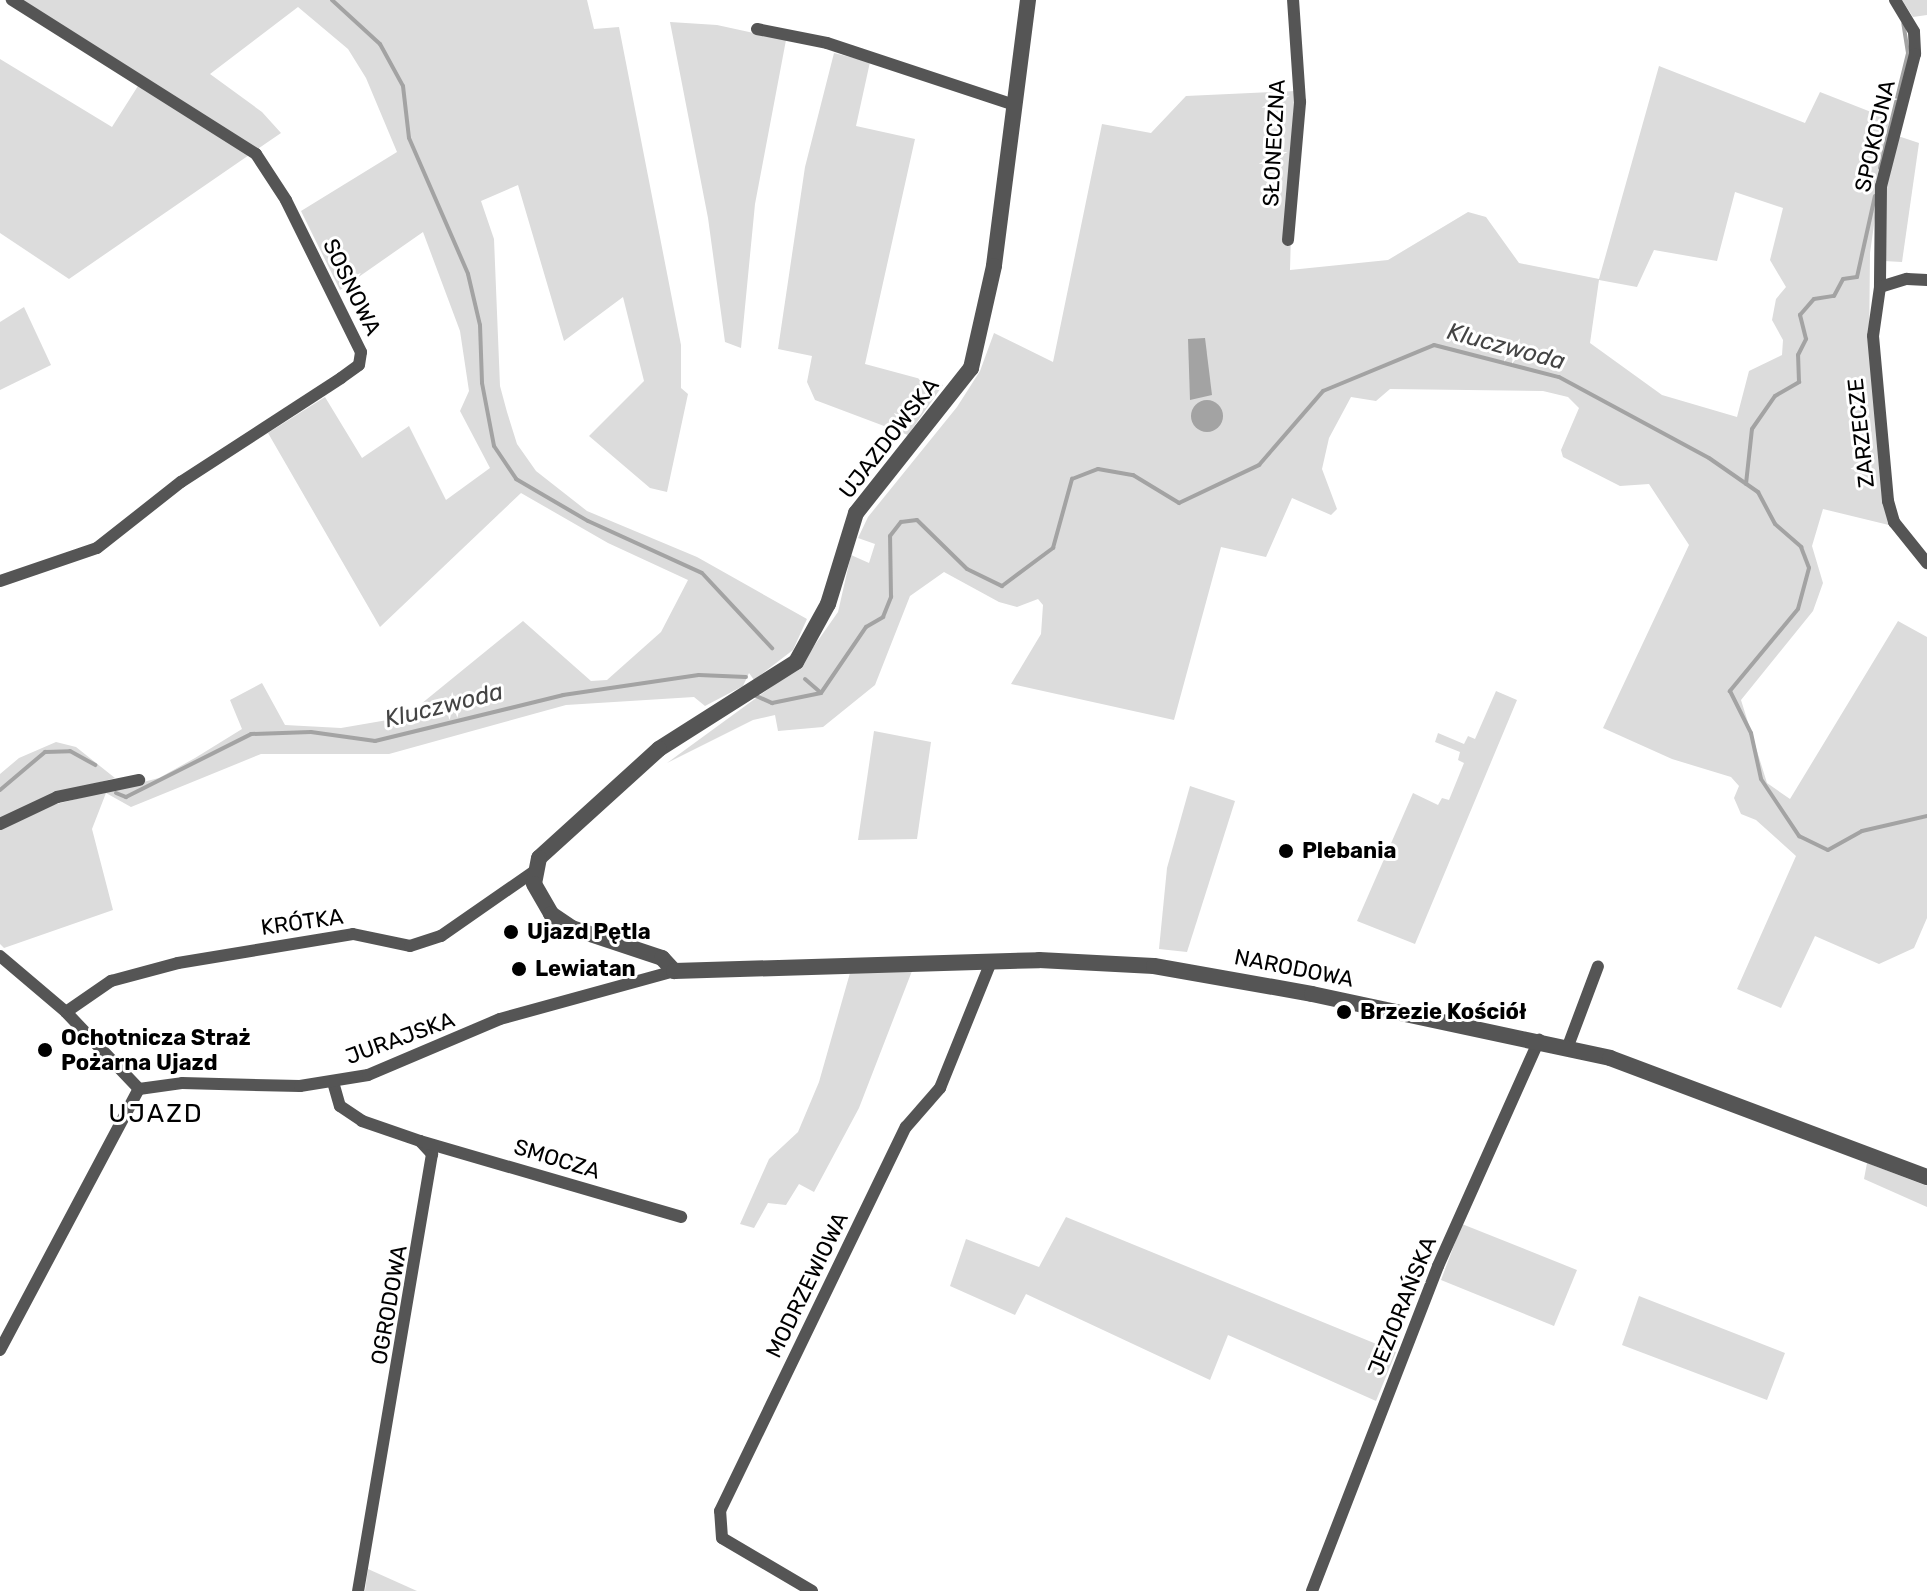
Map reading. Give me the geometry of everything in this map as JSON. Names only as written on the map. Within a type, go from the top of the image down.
[{"type":"street","name":"SOSNOWA","points":[[0,581],[97,548],[181,482],[359,365],[361,352],[286,200],[256,154],[12,0]]},
{"type":"street","name":"UJAZDOWSKA","points":[[533,872],[539,858],[659,749],[788,670],[810,642],[828,604],[856,513],[971,368],[994,266],[1028,0]]},
{"type":"street","name":"SŁONECZNA","points":[[1288,240],[1300,102],[1293,0]]},
{"type":"street","name":"SPOKOJNA","points":[[1880,287],[1881,186],[1915,54],[1914,32],[1895,0]]},
{"type":"street","points":[[757,29],[827,43],[925,79],[1014,105]]},
{"type":"street","points":[[1880,287],[1907,279],[1927,280]]},
{"type":"street","name":"ZARZECZE","points":[[1880,287],[1873,336],[1888,501],[1894,522],[1927,563]]},
{"type":"street","points":[[0,824],[57,797],[139,780]]},
{"type":"street","points":[[533,872],[538,896],[560,923],[662,958],[674,971]]},
{"type":"street","name":"KRÓTKA","points":[[66,1012],[111,981],[190,961],[353,934],[410,946],[441,936],[533,872]]},
{"type":"street","points":[[0,956],[66,1012],[139,1089],[0,1350]]},
{"type":"street","name":"NARODOWA","points":[[674,971],[848,962],[1118,963],[1190,971],[1568,1046],[1715,1094],[1927,1177]]},
{"type":"street","name":"MODRZEWIOWA","points":[[812,1591],[722,1538],[720,1511],[906,1127],[940,1088],[991,962]]},
{"type":"street","points":[[1568,1046],[1598,966]]},
{"type":"street","name":"JURAJSKA","points":[[139,1089],[182,1083],[333,1082],[382,1070],[544,1005],[674,971]]},
{"type":"street","name":"JEZIORAŃSKA","points":[[1312,1591],[1438,1266],[1539,1040]]},
{"type":"street","points":[[333,1082],[340,1106],[362,1121],[420,1141]]},
{"type":"street","name":"SMOCZA","points":[[420,1141],[681,1217]]},
{"type":"street","name":"OGRODOWA","points":[[358,1591],[431,1181],[432,1154],[420,1141]]},
{"type":"shaded area","points":[[17,0],[587,0],[594,29],[619,27],[681,345],[681,388],[688,394],[667,492],[650,488],[589,436],[644,381],[623,297],[564,341],[518,185],[481,201],[494,239],[500,386],[517,444],[536,471],[587,511],[697,557],[807,619],[793,650],[754,680],[749,673],[743,686],[705,706],[694,697],[566,705],[389,754],[261,754],[131,807],[106,793],[92,829],[113,910],[4,948],[0,944],[0,829],[33,810],[159,778],[195,758],[242,729],[230,700],[262,683],[285,725],[341,728],[405,717],[523,621],[591,681],[607,680],[661,632],[688,580],[608,543],[521,493],[380,627],[268,433],[325,397],[362,458],[409,426],[446,500],[490,468],[460,411],[469,391],[460,331],[423,232],[340,290],[301,211],[397,152],[366,78],[348,49],[298,7],[210,74],[262,112],[281,133],[69,279],[0,233],[0,59],[112,127],[143,78]]},
{"type":"shaded area","points":[[1902,0],[1927,0],[1927,15],[1913,17]]},
{"type":"shaded area","points":[[670,22],[717,25],[786,40],[755,204],[741,348],[725,342],[708,218]]},
{"type":"shaded area","points":[[834,53],[870,62],[856,126],[915,139],[865,364],[943,385],[908,435],[815,400],[807,382],[812,356],[778,349],[805,167]]},
{"type":"shaded area","points":[[1659,66],[1805,123],[1820,92],[1889,119],[1870,253],[1869,353],[1893,526],[1823,509],[1812,546],[1823,583],[1813,611],[1741,700],[1767,783],[1790,799],[1898,621],[1927,637],[1927,918],[1914,948],[1879,964],[1815,936],[1781,1008],[1737,989],[1796,856],[1756,820],[1741,814],[1734,798],[1739,786],[1731,777],[1672,759],[1603,728],[1689,545],[1649,484],[1620,486],[1563,457],[1561,450],[1579,408],[1568,397],[1543,391],[1390,389],[1376,401],[1351,397],[1329,438],[1322,469],[1337,509],[1331,515],[1292,498],[1266,557],[1221,547],[1174,720],[1011,684],[1041,634],[1043,605],[1038,599],[1017,607],[999,602],[944,572],[910,596],[875,685],[823,727],[778,731],[775,715],[753,720],[667,763],[800,666],[838,612],[851,555],[869,563],[875,544],[858,538],[868,517],[957,407],[980,371],[994,333],[1053,362],[1102,124],[1151,133],[1186,96],[1295,91],[1290,270],[1388,260],[1468,212],[1486,217],[1519,263],[1599,279]],"holes":[[[1735,192],[1783,208],[1770,260],[1786,287],[1776,299],[1772,320],[1783,340],[1782,355],[1749,371],[1737,417],[1662,395],[1590,343],[1599,280],[1637,287],[1654,250],[1717,261]]]},
{"type":"shaded area","points":[[1895,135],[1919,143],[1902,262],[1884,261],[1884,192]]},
{"type":"shaded area","points":[[24,307],[51,365],[0,390],[0,322]]},
{"type":"shaded area","points":[[1205,338],[1212,395],[1190,400],[1188,339]]},
{"type":"shaded area","points":[[1207,400],[1218,405],[1223,416],[1218,427],[1207,432],[1196,427],[1191,416],[1196,405]]},
{"type":"shaded area","points":[[1496,691],[1517,700],[1415,944],[1357,921],[1413,793],[1438,805],[1442,798],[1449,800],[1464,763],[1458,760],[1460,752],[1435,742],[1438,733],[1464,744],[1468,736],[1475,739]]},
{"type":"shaded area","points":[[874,731],[931,742],[917,839],[858,840]]},
{"type":"shaded area","points":[[56,742],[76,747],[115,778],[43,798],[0,819],[0,774],[19,758]]},
{"type":"shaded area","points":[[1190,786],[1235,801],[1187,952],[1159,949],[1167,868]]},
{"type":"shaded area","points":[[912,971],[859,1108],[814,1192],[799,1184],[786,1205],[768,1203],[754,1228],[740,1224],[769,1159],[798,1132],[819,1082],[850,973]]},
{"type":"shaded area","points":[[1867,1163],[1927,1186],[1927,1207],[1864,1179]]},
{"type":"shaded area","points":[[1066,1217],[1396,1352],[1376,1401],[1228,1335],[1210,1380],[1026,1294],[1015,1315],[950,1286],[966,1239],[1039,1267]]},
{"type":"shaded area","points":[[1462,1224],[1577,1270],[1554,1326],[1441,1280]]},
{"type":"shaded area","points":[[1639,1296],[1785,1353],[1767,1400],[1622,1345]]},
{"type":"shaded area","points":[[368,1569],[417,1591],[365,1591]]},
{"type":"waterway","points":[[332,0],[380,44],[403,86],[409,138],[468,274],[480,325],[482,383],[494,446],[516,479],[588,521],[702,573],[772,648]]},
{"type":"waterway","points":[[1880,168],[1908,53],[1903,23]]},
{"type":"waterway","points":[[1746,484],[1752,429],[1775,396],[1799,382],[1798,355],[1806,339],[1800,315],[1814,299],[1834,296],[1843,279],[1857,277],[1875,196]]},
{"type":"waterway","name":"Kluczwoda","points":[[754,695],[772,703],[821,693],[866,627],[883,617],[891,597],[890,536],[901,522],[917,520],[967,569],[1002,586],[1053,548],[1072,479],[1098,469],[1133,475],[1179,503],[1259,465],[1323,391],[1434,345],[1559,377],[1709,458],[1758,492],[1775,524],[1801,547],[1809,568],[1798,609],[1730,691],[1751,733],[1761,779],[1799,836],[1828,850],[1862,831],[1927,816]]},
{"type":"waterway","name":"Kluczwoda","points":[[116,793],[126,797],[251,734],[311,732],[375,741],[563,695],[699,675],[746,677]]},
{"type":"waterway","points":[[805,679],[821,693]]},
{"type":"waterway","name":"Kluczwoda","points":[[0,790],[45,752],[70,751],[95,765]]},
{"type":"place","name":"Plebania","points":[[1286,851]]},
{"type":"place","name":"Ujazd Pętla","points":[[511,932]]},
{"type":"place","name":"Lewiatan","points":[[519,969]]},
{"type":"place","name":"Brzezie Kościół","points":[[1344,1012]]},
{"type":"place","name":"Ochotnicza Straż Pożarna Ujazd","points":[[45,1050]]},
{"type":"district","name":"UJAZD","points":[[156,1114]]}]
